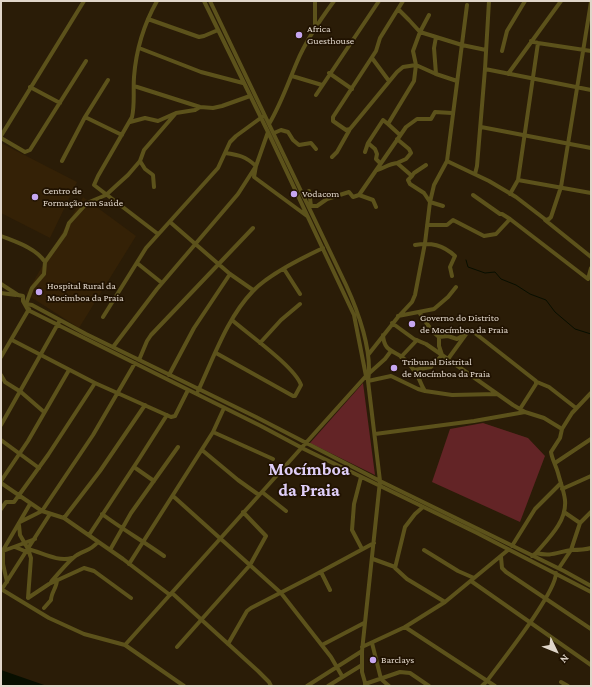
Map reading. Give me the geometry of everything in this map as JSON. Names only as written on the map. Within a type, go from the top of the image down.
[{"type":"street","points":[[84,1],[30,87],[1,138],[25,152],[30,150],[74,83],[86,61]]},
{"type":"street","points":[[157,1],[148,19],[139,48],[135,70],[134,109],[130,122],[94,183],[95,187],[106,196],[158,234]]},
{"type":"street","points":[[204,1],[267,125],[274,133],[358,312],[364,332],[368,355],[370,372],[368,381]]},
{"type":"street","points":[[210,1],[243,83],[263,117]]},
{"type":"street","points":[[314,1],[315,26]]},
{"type":"street","points":[[334,1],[315,26],[297,62],[285,93],[267,125],[268,132],[354,315],[368,381],[380,486],[362,649],[362,665],[366,685],[400,672],[406,672],[410,673],[429,686]]},
{"type":"street","points":[[316,95],[379,1]]},
{"type":"street","points":[[350,128],[346,130],[333,121],[333,119],[372,58],[379,46],[380,38],[403,1]]},
{"type":"street","points":[[475,174],[486,69],[489,1]]},
{"type":"street","points":[[502,51],[507,31],[525,1]]},
{"type":"street","points":[[508,74],[561,1]]},
{"type":"street","points":[[545,220],[551,217],[561,187],[590,18],[591,2]]},
{"type":"street","points":[[368,355],[392,323],[412,302],[414,295],[425,243],[430,202],[434,185],[447,160],[452,113],[468,5]]},
{"type":"street","points":[[398,9],[420,32],[462,45],[486,50]]},
{"type":"street","points":[[388,124],[414,80],[416,65],[413,51],[420,32],[429,15]]},
{"type":"street","points":[[148,19],[199,37],[218,30]]},
{"type":"street","points":[[436,37],[434,48],[436,74]]},
{"type":"street","points":[[531,41],[591,51]]},
{"type":"street","points":[[510,194],[518,180],[534,79],[538,43]]},
{"type":"street","points":[[139,48],[201,72],[243,83]]},
{"type":"street","points":[[372,58],[389,81]]},
{"type":"street","points":[[332,157],[350,128],[389,81],[403,67],[416,65],[457,81]]},
{"type":"street","points":[[486,69],[591,90]]},
{"type":"street","points":[[330,74],[352,89]]},
{"type":"street","points":[[292,76],[322,85]]},
{"type":"street","points":[[62,161],[85,117],[108,80]]},
{"type":"street","points":[[134,86],[200,107],[213,108],[250,96]]},
{"type":"street","points":[[30,87],[60,103]]},
{"type":"street","points":[[130,122],[145,118],[158,121],[176,113],[195,110],[200,107]]},
{"type":"street","points":[[309,191],[311,206],[317,206],[340,194],[349,192],[353,197],[359,195],[406,127],[417,118],[431,120],[435,112],[452,113]]},
{"type":"street","points":[[26,304],[32,288],[44,274],[45,262],[65,234],[69,223],[87,203],[106,196],[128,175],[140,162],[144,150],[176,113]]},
{"type":"street","points":[[85,117],[122,135]]},
{"type":"street","points":[[103,317],[146,248],[218,168],[230,142],[263,117]]},
{"type":"street","points":[[365,152],[368,144],[383,120],[410,149],[411,154],[406,159],[397,163],[389,164],[384,168],[377,170]]},
{"type":"street","points":[[481,127],[591,148]]},
{"type":"street","points":[[274,133],[281,130],[288,132],[293,140],[299,145],[311,143],[316,148]]},
{"type":"street","points":[[268,132],[256,166],[254,177],[308,217]]},
{"type":"street","points":[[368,144],[375,149],[377,154],[376,159],[380,163]]},
{"type":"street","points":[[225,154],[239,155],[256,166]]},
{"type":"street","points":[[447,160],[510,194],[591,257]]},
{"type":"street","points":[[140,162],[145,169],[153,174],[154,188]]},
{"type":"street","points":[[397,163],[412,176]]},
{"type":"street","points":[[426,165],[414,172],[408,180],[410,184],[424,193],[430,202],[443,206]]},
{"type":"street","points":[[113,347],[162,283],[238,194],[256,166]]},
{"type":"street","points":[[518,180],[591,193]]},
{"type":"street","points":[[359,195],[373,200],[376,207]]},
{"type":"street","points":[[473,195],[500,214],[510,219],[588,279],[591,268]]},
{"type":"street","points":[[427,225],[447,225],[453,220],[484,236],[496,234],[510,219]]},
{"type":"street","points":[[170,222],[230,274],[253,290]]},
{"type":"street","points":[[139,360],[151,335],[253,228]]},
{"type":"street","points":[[1,236],[40,254],[45,262]]},
{"type":"street","points":[[415,245],[425,243],[447,249],[455,256],[450,267],[452,276]]},
{"type":"street","points":[[196,394],[232,320],[253,290],[296,261],[327,246]]},
{"type":"street","points":[[137,263],[162,283]]},
{"type":"street","points":[[284,269],[300,294]]},
{"type":"street","points":[[169,375],[194,328],[230,274]]},
{"type":"street","points":[[1,284],[18,295]]},
{"type":"street","points":[[398,317],[437,308],[456,287]]},
{"type":"street","points":[[1,293],[24,296],[24,301],[28,310],[253,422],[301,448],[477,533],[591,592]]},
{"type":"street","points":[[26,304],[32,305],[113,347],[306,442],[380,481],[559,568],[590,585]]},
{"type":"street","points":[[260,343],[281,320],[300,304]]},
{"type":"street","points":[[1,357],[32,305]]},
{"type":"street","points":[[418,312],[432,331],[439,337],[448,336],[457,339],[469,330]]},
{"type":"street","points":[[1,425],[21,392],[60,320]]},
{"type":"street","points":[[216,353],[291,395],[295,396],[301,385],[298,378],[288,367],[232,320]]},
{"type":"street","points":[[392,323],[417,340],[426,344],[520,409],[544,418],[562,429]]},
{"type":"street","points":[[448,359],[469,330]]},
{"type":"street","points":[[469,330],[499,351],[537,382],[549,388],[576,408]]},
{"type":"street","points":[[383,335],[383,341],[391,352],[401,357],[414,370],[425,390]]},
{"type":"street","points":[[439,337],[439,346],[442,355]]},
{"type":"street","points":[[12,340],[95,383],[173,417],[175,416],[188,390]]},
{"type":"street","points":[[401,357],[417,340]]},
{"type":"street","points":[[125,645],[306,442],[366,376],[391,352]]},
{"type":"street","points":[[414,370],[431,367],[442,355]]},
{"type":"street","points":[[20,523],[42,511],[93,435],[135,363]]},
{"type":"street","points":[[69,370],[20,454],[1,482],[30,504],[42,511],[64,518],[171,594],[258,671],[271,686]]},
{"type":"street","points":[[1,376],[5,382],[21,392],[44,412]]},
{"type":"street","points":[[368,381],[391,376],[418,389],[452,395],[497,394]]},
{"type":"street","points":[[520,409],[537,382]]},
{"type":"street","points":[[1,509],[6,502],[13,503],[19,496],[95,383]]},
{"type":"street","points":[[532,556],[557,527],[564,512],[565,500],[555,463],[550,452],[560,438],[562,429],[576,408],[591,393]]},
{"type":"street","points":[[64,518],[100,471],[145,405]]},
{"type":"street","points":[[129,564],[213,432],[224,408]]},
{"type":"street","points":[[375,434],[474,421],[525,412]]},
{"type":"street","points":[[88,535],[167,415]]},
{"type":"street","points":[[253,422],[256,417]]},
{"type":"street","points":[[213,432],[273,459]]},
{"type":"street","points":[[555,463],[591,439]]},
{"type":"street","points":[[1,440],[39,468]]},
{"type":"street","points":[[110,550],[131,513],[178,447]]},
{"type":"street","points":[[202,450],[238,480],[286,511]]},
{"type":"street","points":[[134,467],[154,481]]},
{"type":"street","points":[[562,489],[591,476]]},
{"type":"street","points":[[361,477],[354,504],[352,530],[362,549]]},
{"type":"street","points":[[512,546],[535,509],[561,483]]},
{"type":"street","points":[[173,496],[281,593],[322,645],[342,676]]},
{"type":"street","points":[[395,567],[405,527],[421,506],[421,500]]},
{"type":"street","points":[[7,582],[2,564],[2,552],[30,504]]},
{"type":"street","points":[[177,647],[250,565],[266,536],[243,512]]},
{"type":"street","points":[[564,512],[580,523]]},
{"type":"street","points":[[559,568],[571,550],[580,523],[591,512]]},
{"type":"street","points":[[50,514],[2,589],[34,610],[55,621],[84,634],[125,645],[184,686]]},
{"type":"street","points":[[102,514],[122,529],[144,541],[164,556]]},
{"type":"street","points":[[20,523],[20,535],[31,558],[28,598],[49,584],[84,568],[88,568],[131,598]]},
{"type":"street","points":[[2,552],[35,539]]},
{"type":"street","points":[[49,584],[77,554],[90,549],[98,542]]},
{"type":"street","points":[[228,644],[247,611],[261,602],[281,593],[374,543]]},
{"type":"street","points":[[15,547],[50,557],[68,559],[73,558]]},
{"type":"street","points":[[536,553],[552,555],[571,550],[591,548]]},
{"type":"street","points":[[424,550],[472,580],[505,606],[591,665]]},
{"type":"street","points":[[307,686],[362,649],[405,627],[445,602],[508,550]]},
{"type":"street","points":[[501,557],[502,568],[506,572],[591,629]]},
{"type":"street","points":[[372,559],[395,567],[396,570],[407,579],[445,602]]},
{"type":"street","points":[[321,572],[330,590]]},
{"type":"street","points":[[482,686],[530,622],[554,582],[556,573]]},
{"type":"street","points":[[44,608],[51,600],[56,587],[57,575]]},
{"type":"street","points":[[322,645],[364,624]]},
{"type":"street","points":[[405,627],[495,686]]},
{"type":"street","points":[[372,643],[381,679],[389,686]]},
{"type":"street","points":[[328,686],[362,665]]},
{"type":"street","points":[[561,682],[568,686]]},
{"type":"shaded area","name":"Centro de Formação em Saúde","points":[[1,143],[77,182],[50,238],[1,213]]},
{"type":"shaded area","points":[[83,197],[136,236],[79,328],[26,294]]},
{"type":"shaded area","points":[[363,383],[375,475],[310,443]]},
{"type":"shaded area","points":[[483,423],[528,438],[545,456],[520,522],[432,482],[450,429]]},
{"type":"shaded area","points":[[1,670],[47,686],[1,686]]},
{"type":"waterway","points":[[466,260],[468,267],[485,273],[495,272],[501,279],[516,285],[530,294],[546,300],[555,312],[575,329],[591,334]]},
{"type":"place","name":"Africa Guesthouse","points":[[299,35]]},
{"type":"place","name":"Vodacom","points":[[294,194]]},
{"type":"place","name":"Centro de Formação em Saúde","points":[[35,197]]},
{"type":"place","name":"Hospital Rural da Mocimboa da Praia","points":[[39,292]]},
{"type":"place","name":"Governo do Distrito de Mocímboa da Praia","points":[[412,324]]},
{"type":"place","name":"Tribunal Distrital de Mocímboa da Praia","points":[[394,368]]},
{"type":"place","name":"Barclays","points":[[373,660]]},
{"type":"district","name":"Mocímboa da Praia","points":[[309,479]]}]
